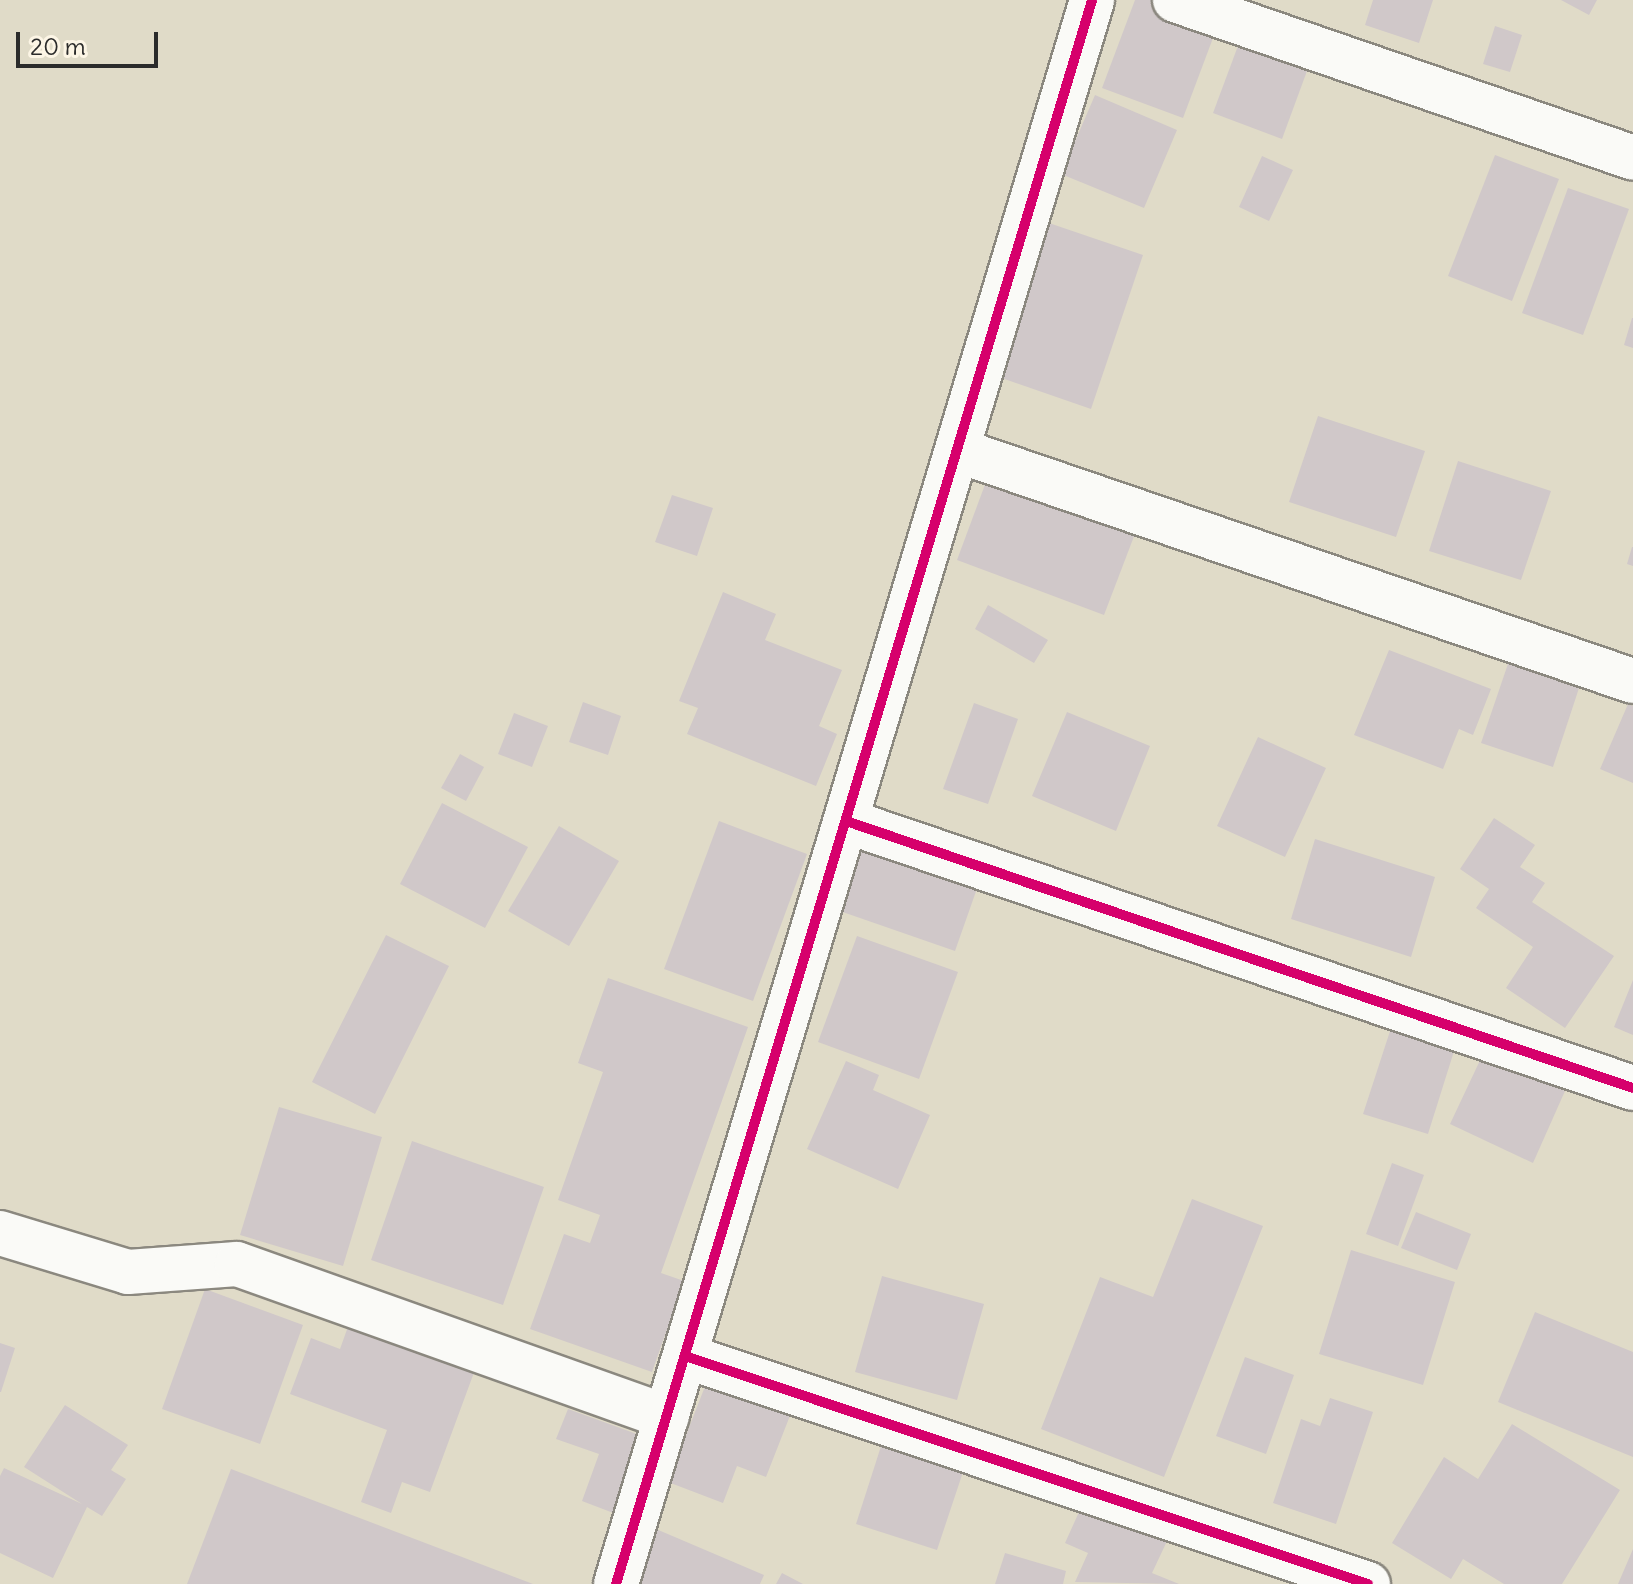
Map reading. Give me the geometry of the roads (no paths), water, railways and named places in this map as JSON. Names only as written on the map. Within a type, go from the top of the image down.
[{"type":"street","points":[[616,1584],[1092,0]]},
{"type":"street","points":[[1175,0],[1633,158]]},
{"type":"street","points":[[957,450],[1633,681]]},
{"type":"street","points":[[846,821],[1633,1088]]},
{"type":"street","points":[[0,1233],[128,1272],[237,1264],[667,1417]]},
{"type":"street","points":[[685,1356],[1368,1584]]}]
